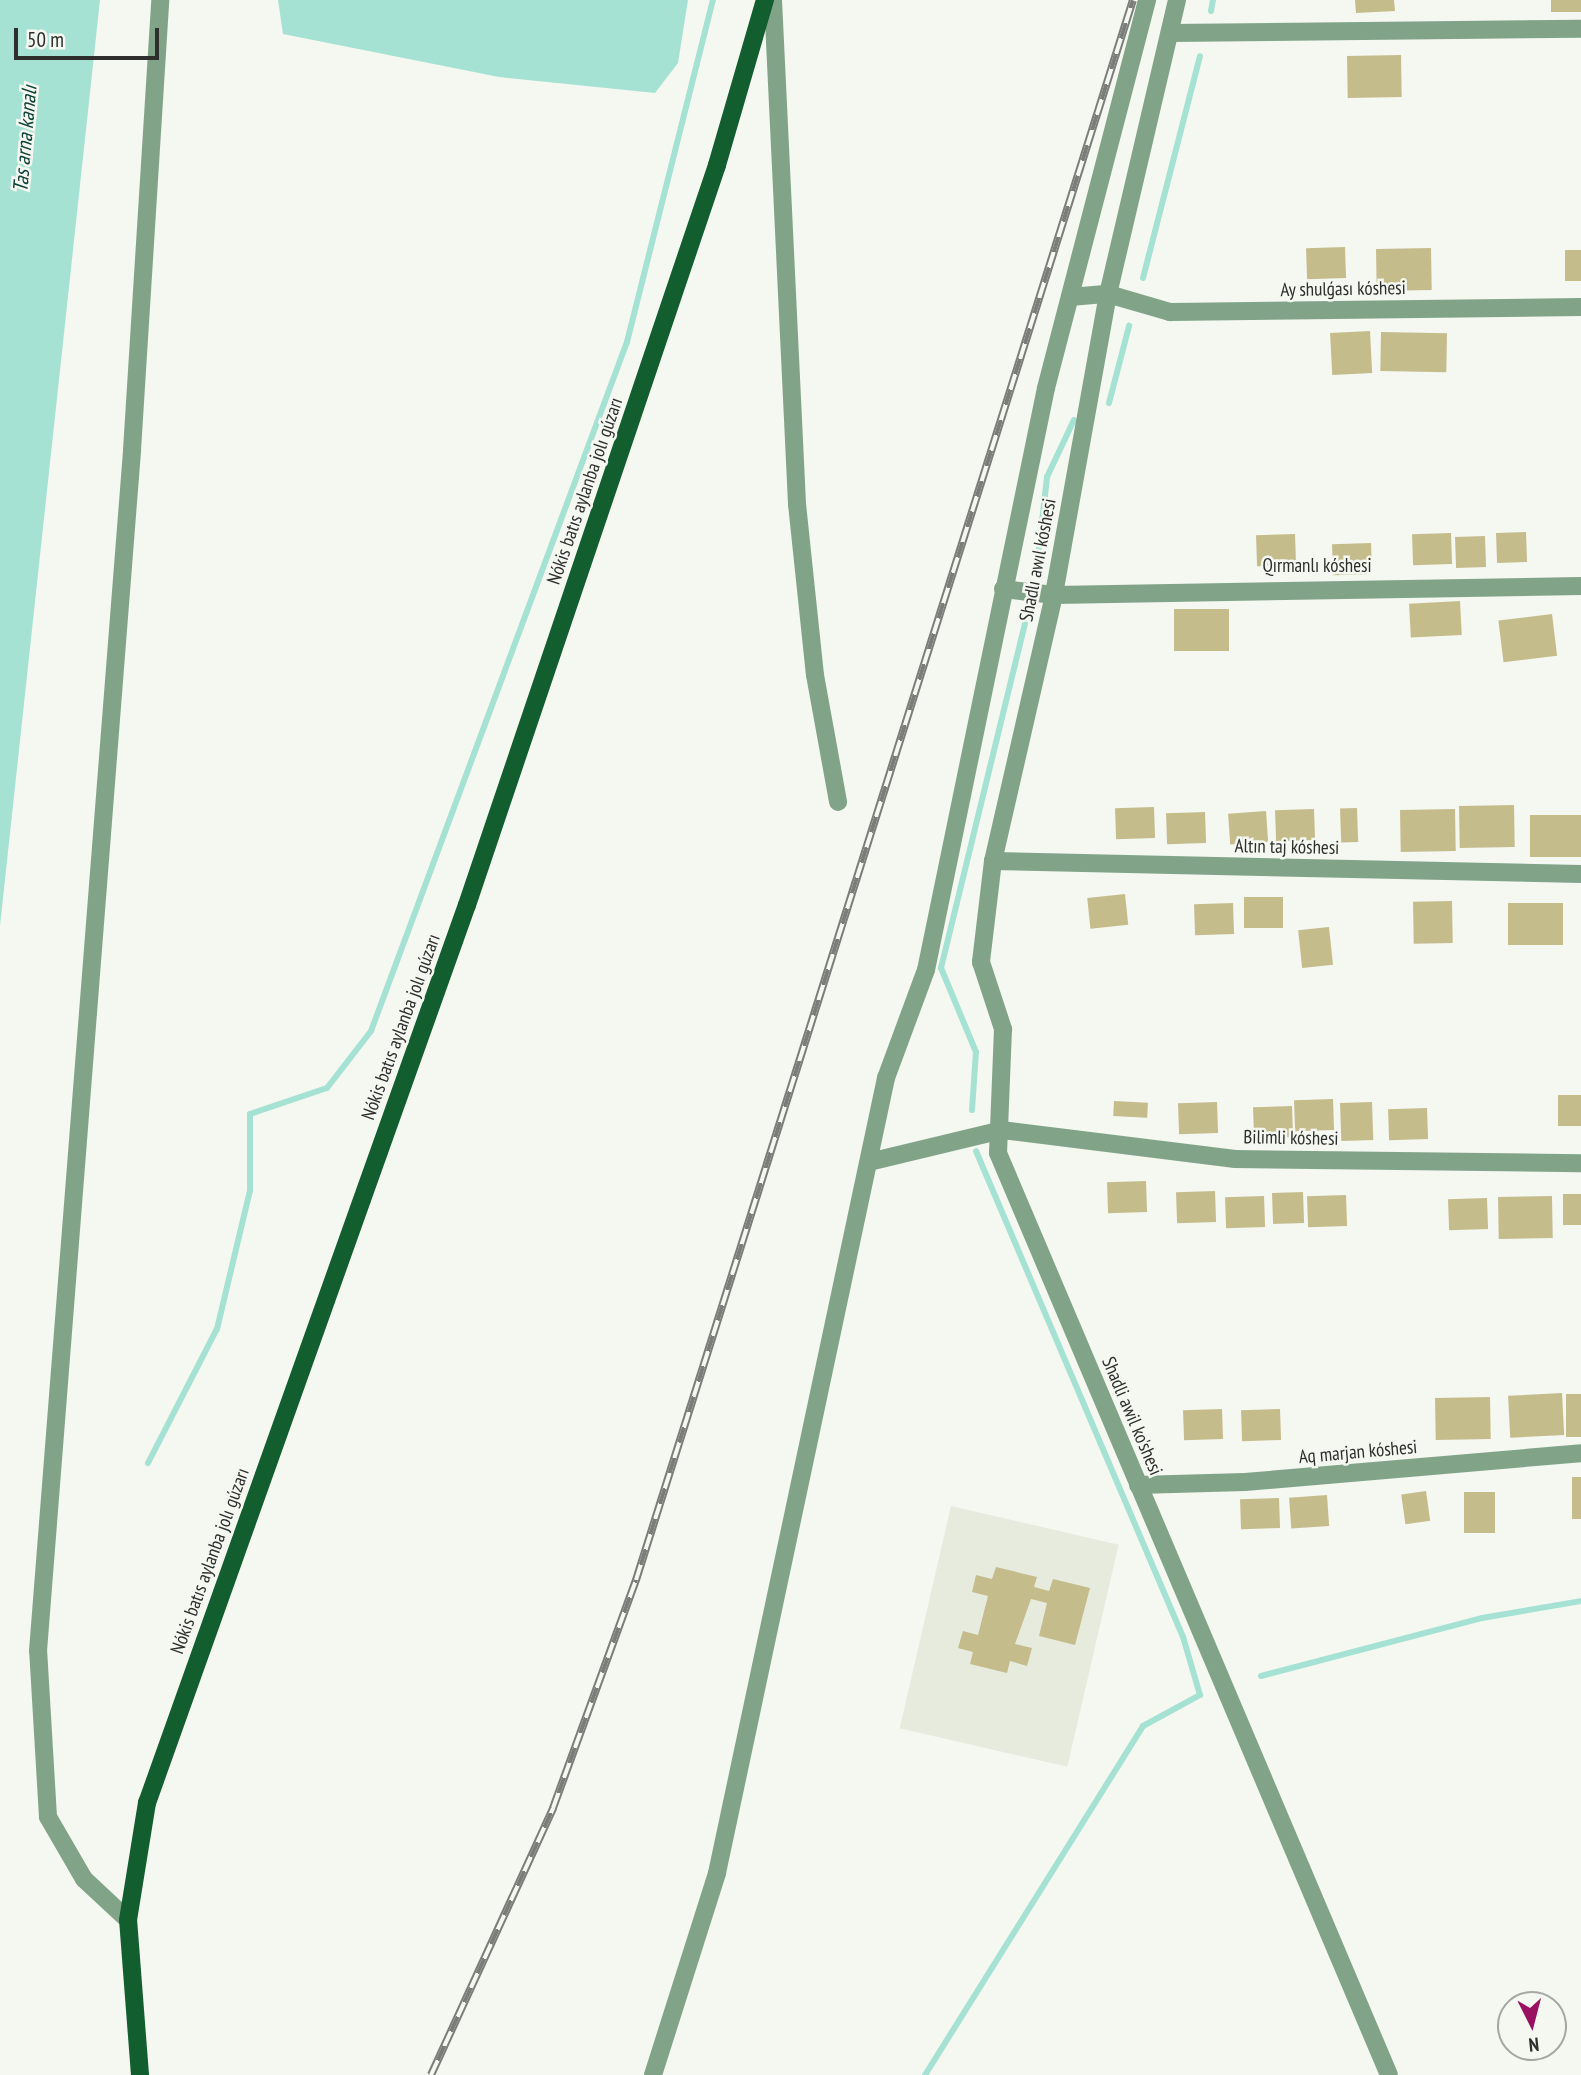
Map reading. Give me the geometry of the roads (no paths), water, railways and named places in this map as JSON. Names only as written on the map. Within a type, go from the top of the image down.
[{"type":"main road","name":"Nókis batıs aylanba jolı gúzarı","points":[[140,2075],[130,2003],[128,1920],[147,1803],[467,905],[718,165],[765,0]]},
{"type":"street","points":[[128,1920],[84,1879],[48,1817],[38,1651],[132,450],[160,0]]},
{"type":"street","points":[[773,0],[797,503],[815,675],[838,802]]},
{"type":"street","points":[[653,2075],[717,1873],[886,1078],[926,970],[1003,589],[1070,296],[1147,0]]},
{"type":"street","name":"Shadlı awıl kóshesi","points":[[1002,1130],[1003,1029],[981,962],[993,861],[1054,595],[1108,295],[1177,0]]},
{"type":"street","points":[[1171,33],[1581,29]]},
{"type":"street","name":"Ay shulǵası kóshesi","points":[[1070,296],[1108,295],[1170,312],[1581,307]]},
{"type":"street","name":"Qırmanlı kóshesi","points":[[1003,589],[1054,595],[1581,586]]},
{"type":"street","name":"Altın taj kóshesi","points":[[993,861],[1581,874]]},
{"type":"street","points":[[869,1162],[1002,1130]]},
{"type":"street","name":"Bilimli kóshesi","points":[[1002,1130],[1235,1159],[1581,1163]]},
{"type":"street","name":"Shadli awil ko'shesi","points":[[1002,1130],[998,1153],[1138,1485],[1241,1714],[1389,2075]]},
{"type":"street","name":"Aq marjan kóshesi","points":[[1138,1485],[1245,1482],[1581,1453]]},
{"type":"water","name":"Tas arna kanalı","points":[[0,0],[100,0],[0,926]]},
{"type":"water","points":[[278,0],[688,0],[678,63],[655,93],[499,77],[283,34]]},
{"type":"waterway","points":[[148,1463],[217,1329],[250,1191],[250,1114],[327,1088],[371,1031],[627,342],[713,0]]},
{"type":"waterway","points":[[1211,11],[1213,0]]},
{"type":"waterway","points":[[1143,278],[1200,56]]},
{"type":"waterway","points":[[1109,403],[1129,326]]},
{"type":"waterway","points":[[1036,574],[1047,477],[1074,420]]},
{"type":"waterway","points":[[972,1110],[976,1052],[941,968],[1030,603]]},
{"type":"waterway","points":[[925,2075],[1143,1726],[1200,1695],[1183,1637],[976,1151]]},
{"type":"waterway","points":[[1261,1676],[1482,1618],[1581,1601]]},
{"type":"railway","points":[[431,2075],[553,1808],[636,1580],[1133,0]]}]
